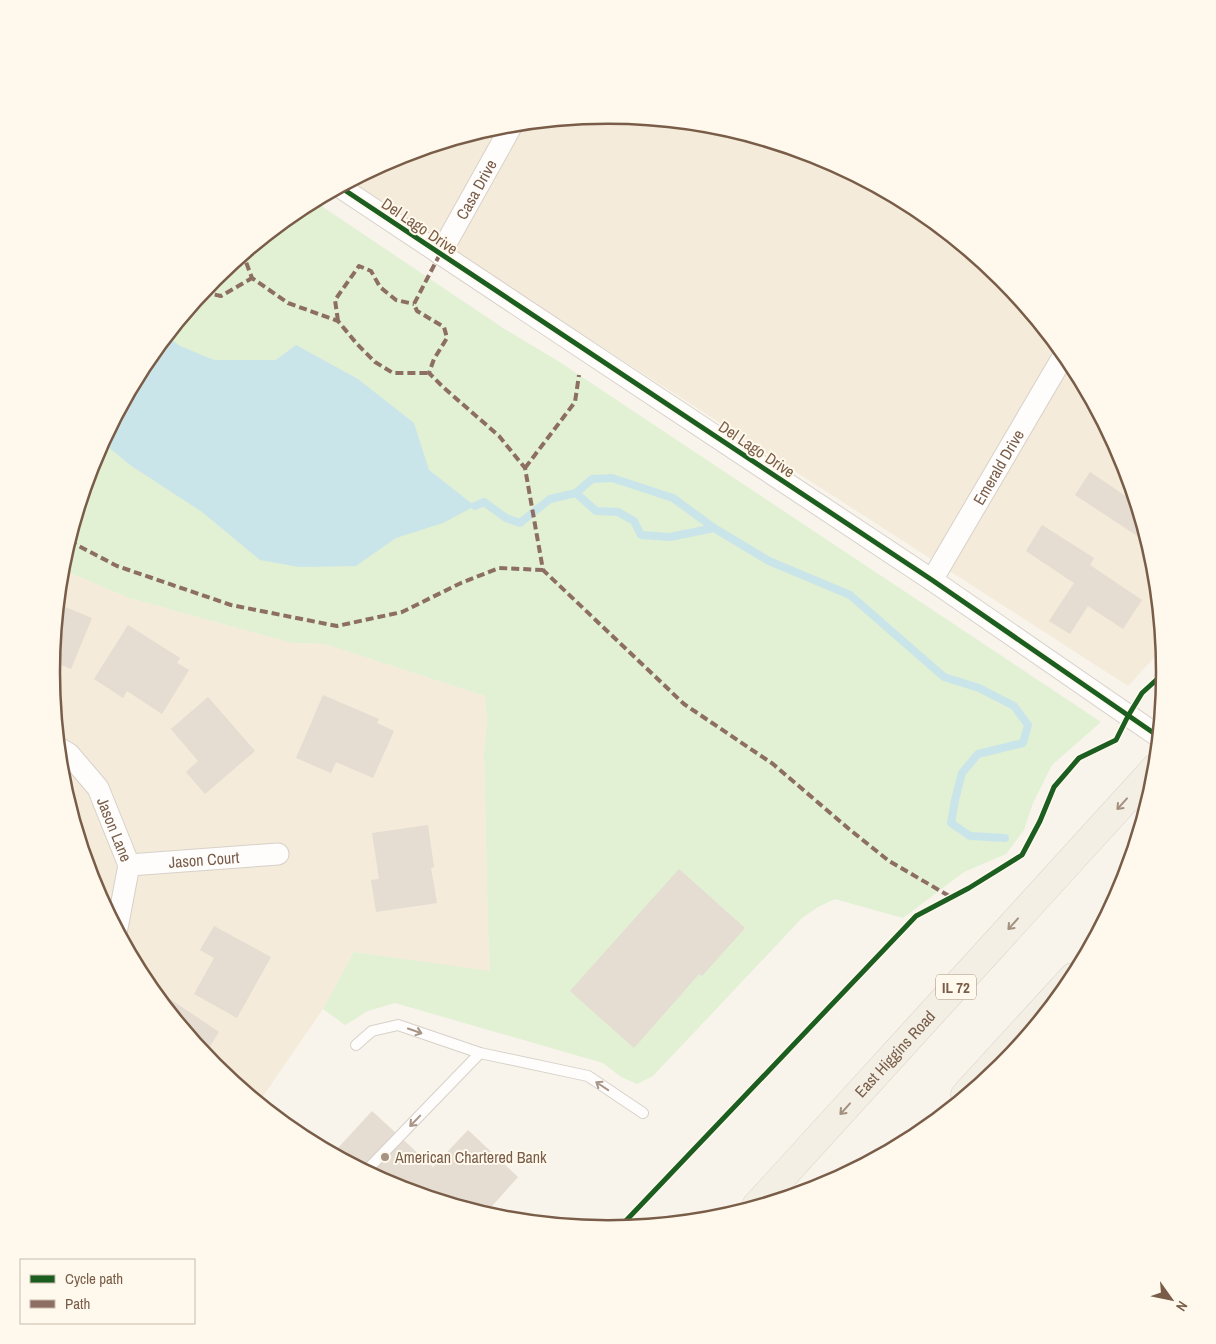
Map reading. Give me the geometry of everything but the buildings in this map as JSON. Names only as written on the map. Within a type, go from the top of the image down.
[{"type":"main road","name":"East Higgins Road","points":[[764,1197],[1145,779]]},
{"type":"street","name":"Casa Drive","points":[[440,254],[507,134]]},
{"type":"street","name":"Del Lago Drive","points":[[346,191],[932,580],[1152,732]]},
{"type":"street","name":"Emerald Drive","points":[[932,580],[1060,362]]},
{"type":"street","name":"Jason Lane","points":[[66,752],[98,788],[129,865],[119,918]]},
{"type":"street","name":"Jason Court","points":[[129,865],[278,854]]},
{"type":"lane","points":[[356,1045],[372,1031],[398,1024],[480,1053],[588,1076],[643,1113]]},
{"type":"lane","points":[[371,1165],[480,1053]]},
{"type":"shaded area","points":[[608,124],[680,129],[750,143],[818,166],[882,197],[942,237],[995,285],[1043,338],[1083,398],[1114,462],[1137,530],[1151,600],[1156,656],[1128,686],[458,254],[357,185],[398,166],[466,143],[536,129]]},
{"type":"shaded area","points":[[70,573],[129,598],[292,643],[325,644],[485,696],[487,723],[484,752],[490,972],[354,952],[323,1009],[262,1097],[196,1033],[173,1006],[133,946],[102,882],[89,848],[79,814],[65,744],[60,672],[61,636]]},
{"type":"green space","points":[[321,205],[503,328],[558,361],[1101,722],[1052,765],[1033,803],[1024,830],[1006,854],[964,872],[903,918],[835,899],[818,907],[802,918],[653,1076],[637,1084],[621,1077],[603,1063],[395,1003],[368,1011],[345,1025],[323,1009],[354,952],[490,971],[484,752],[487,723],[485,696],[325,644],[292,643],[129,598],[70,573],[89,496],[117,430],[133,398],[152,368],[173,338],[196,311],[247,260],[274,237]]},
{"type":"water","points":[[172,340],[180,346],[214,360],[276,360],[296,345],[358,379],[414,423],[429,470],[475,506],[443,523],[396,538],[356,566],[299,567],[260,560],[202,512],[130,465],[109,448],[133,398]]},
{"type":"waterway","points":[[475,506],[484,502],[506,518],[520,523],[550,499],[576,493],[592,479],[612,478],[673,498],[714,528],[769,561],[850,595],[944,677],[979,688],[1014,706],[1028,725],[1023,743],[978,754],[962,773],[955,800],[951,823],[970,836],[1005,838]]},
{"type":"waterway","points":[[576,493],[596,511],[618,512],[634,521],[641,535],[670,537],[714,528]]},
{"type":"marked path","points":[[440,254],[414,304],[417,311],[444,327],[447,338],[434,359],[429,373],[499,436],[525,468],[543,570],[684,704],[773,764],[889,861],[951,897]]},
{"type":"marked path","points":[[246,261],[252,278],[288,303],[338,321],[375,362],[393,373],[429,373]]},
{"type":"marked path","points":[[338,321],[335,300],[359,266],[371,271],[380,287],[396,300],[414,304]]},
{"type":"marked path","points":[[212,294],[221,296],[252,278]]},
{"type":"marked path","points":[[525,468],[575,402],[579,375]]},
{"type":"marked path","points":[[76,544],[117,566],[231,605],[337,626],[402,612],[461,583],[499,568],[543,570]]},
{"type":"cycle path","points":[[346,191],[932,580],[1152,732]]},
{"type":"cycle path","points":[[627,1219],[916,916],[969,888],[1022,855],[1040,821],[1054,787],[1079,758],[1116,740],[1142,693],[1156,680]]},
{"type":"place","name":"American Chartered Bank","points":[[385,1157]]}]
